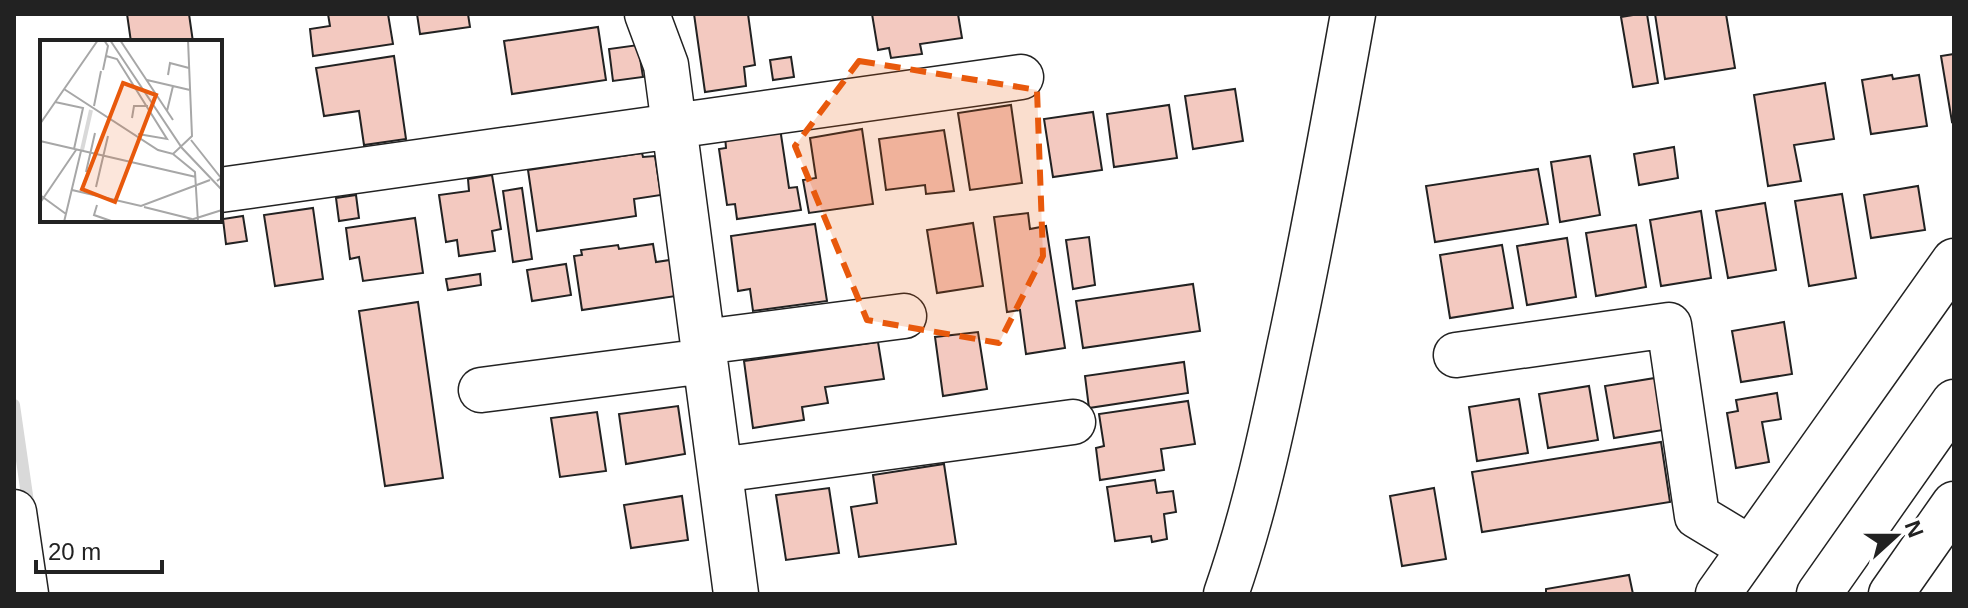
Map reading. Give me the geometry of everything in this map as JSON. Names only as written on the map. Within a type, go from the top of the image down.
[{"type":"main road","points":[[647,14],[666,65],[736,594]]},
{"type":"main road","points":[[1240,585],[1325,174],[1353,14]]},
{"type":"main road","points":[[222,190],[1021,77]]},
{"type":"main road","points":[[1718,594],[1954,261]]},
{"type":"main road","points":[[481,390],[904,316]]},
{"type":"main road","points":[[1456,355],[1669,325],[1697,516],[1750,548]]},
{"type":"main road","points":[[1819,594],[1954,402]]},
{"type":"main road","points":[[720,470],[1073,422]]},
{"type":"main road","points":[[1891,594],[1954,504]]},
{"type":"main road","points":[[14,512],[26,594]]},
{"type":"highlighted area","points":[[859,61],[1037,90],[1043,256],[999,343],[867,320],[795,146]]},
{"type":"building","points":[[127,14],[189,14],[193,40],[131,40]]},
{"type":"building","points":[[328,14],[388,14],[393,44],[313,56],[310,29],[330,26]]},
{"type":"building","points":[[417,14],[468,14],[470,27],[420,34]]},
{"type":"building","points":[[694,14],[748,14],[755,65],[744,67],[746,86],[705,92]]},
{"type":"building","points":[[872,14],[958,14],[962,38],[920,44],[922,54],[891,58],[889,48],[878,50]]},
{"type":"building","points":[[1647,14],[1658,83],[1633,87],[1621,17]]},
{"type":"building","points":[[1655,14],[1726,14],[1735,68],[1665,79]]},
{"type":"building","points":[[598,27],[606,80],[512,94],[504,41]]},
{"type":"building","points":[[638,45],[643,77],[613,81],[609,49]]},
{"type":"building","points":[[1954,54],[1954,121],[1952,122],[1941,56]]},
{"type":"building","points":[[394,56],[406,139],[364,145],[359,111],[324,116],[316,68]]},
{"type":"building","points":[[791,57],[794,77],[773,80],[770,60]]},
{"type":"building","points":[[1892,75],[1893,79],[1919,75],[1927,126],[1871,134],[1862,80]]},
{"type":"building","points":[[1825,83],[1834,139],[1794,145],[1801,181],[1768,186],[1754,95]]},
{"type":"building","points":[[1235,89],[1243,141],[1193,149],[1185,96]]},
{"type":"building","points":[[1011,105],[1022,183],[970,190],[958,113]]},
{"type":"building","points":[[1169,105],[1177,158],[1114,167],[1107,114]]},
{"type":"building","points":[[1093,112],[1102,170],[1053,177],[1044,119]]},
{"type":"building","points":[[780,128],[789,188],[797,187],[801,210],[737,219],[735,204],[727,205],[719,149],[726,148],[725,136]]},
{"type":"building","points":[[862,129],[873,204],[809,213],[803,180],[816,178],[810,138]]},
{"type":"building","points":[[944,130],[954,191],[926,194],[925,185],[886,190],[879,139]]},
{"type":"building","points":[[1674,147],[1678,178],[1639,185],[1634,154]]},
{"type":"building","points":[[642,153],[643,157],[655,156],[661,195],[634,199],[636,216],[537,231],[528,170]]},
{"type":"building","points":[[1590,156],[1600,215],[1560,222],[1551,162]]},
{"type":"building","points":[[1538,169],[1548,224],[1435,242],[1426,186]]},
{"type":"building","points":[[492,175],[501,229],[492,231],[495,251],[459,256],[457,240],[446,242],[439,195],[469,191],[468,179]]},
{"type":"building","points":[[1918,186],[1925,230],[1871,238],[1864,195]]},
{"type":"building","points":[[522,188],[532,259],[513,262],[503,191]]},
{"type":"building","points":[[1842,194],[1856,278],[1809,286],[1795,201]]},
{"type":"building","points":[[356,195],[359,218],[339,221],[336,198]]},
{"type":"building","points":[[1765,203],[1776,270],[1728,278],[1716,211]]},
{"type":"building","points":[[313,208],[323,279],[275,286],[264,215]]},
{"type":"building","points":[[1701,211],[1711,278],[1661,286],[1650,220]]},
{"type":"building","points":[[1028,213],[1030,229],[1046,226],[1065,348],[1026,354],[1020,310],[1007,312],[994,217]]},
{"type":"building","points":[[243,216],[247,241],[226,244],[223,219]]},
{"type":"building","points":[[415,218],[423,273],[363,281],[359,257],[350,259],[346,228]]},
{"type":"building","points":[[973,223],[983,286],[937,293],[927,230]]},
{"type":"building","points":[[815,224],[827,301],[753,311],[750,289],[738,291],[731,236]]},
{"type":"building","points":[[1636,225],[1646,287],[1596,296],[1586,233]]},
{"type":"building","points":[[1089,237],[1095,285],[1073,289],[1066,240]]},
{"type":"building","points":[[1567,238],[1576,297],[1527,305],[1517,246]]},
{"type":"building","points":[[653,244],[656,262],[670,260],[676,296],[582,310],[574,256],[582,255],[581,250]]},
{"type":"building","points":[[1502,245],[1513,308],[1450,318],[1440,255]]},
{"type":"building","points":[[566,264],[571,295],[532,301],[527,270]]},
{"type":"building","points":[[480,274],[481,285],[448,290],[446,279]]},
{"type":"building","points":[[1193,284],[1200,331],[1083,348],[1076,301]]},
{"type":"building","points":[[418,302],[443,478],[385,486],[359,311]]},
{"type":"building","points":[[1784,322],[1792,374],[1741,382],[1732,331]]},
{"type":"building","points":[[978,332],[987,389],[943,396],[935,337]]},
{"type":"building","points":[[878,342],[884,379],[825,387],[828,403],[802,407],[804,420],[753,428],[744,361]]},
{"type":"building","points":[[1184,362],[1188,393],[1089,408],[1085,376]]},
{"type":"building","points":[[1655,378],[1663,430],[1614,438],[1605,386]]},
{"type":"building","points":[[1589,386],[1598,440],[1548,448],[1539,394]]},
{"type":"building","points":[[1777,393],[1781,419],[1762,422],[1769,462],[1736,468],[1727,413],[1738,411],[1736,400]]},
{"type":"building","points":[[1519,399],[1528,453],[1477,461],[1469,407]]},
{"type":"building","points":[[1188,401],[1195,444],[1161,449],[1164,470],[1100,480],[1096,448],[1104,446],[1099,414]]},
{"type":"building","points":[[678,406],[685,454],[626,464],[619,414]]},
{"type":"building","points":[[597,412],[606,471],[560,477],[551,418]]},
{"type":"building","points":[[1661,442],[1670,502],[1482,532],[1472,472]]},
{"type":"building","points":[[944,464],[956,544],[859,557],[851,507],[877,503],[873,475]]},
{"type":"building","points":[[1155,480],[1157,493],[1173,491],[1176,512],[1164,514],[1167,539],[1152,542],[1151,536],[1115,541],[1107,487]]},
{"type":"building","points":[[829,488],[839,553],[786,560],[776,495]]},
{"type":"building","points":[[1434,488],[1446,559],[1402,566],[1390,496]]},
{"type":"building","points":[[682,496],[688,540],[631,548],[624,505]]},
{"type":"building","points":[[1629,575],[1633,594],[1546,594],[1546,589]]},
{"type":"waterway","points":[[14,405],[29,509]]}]
